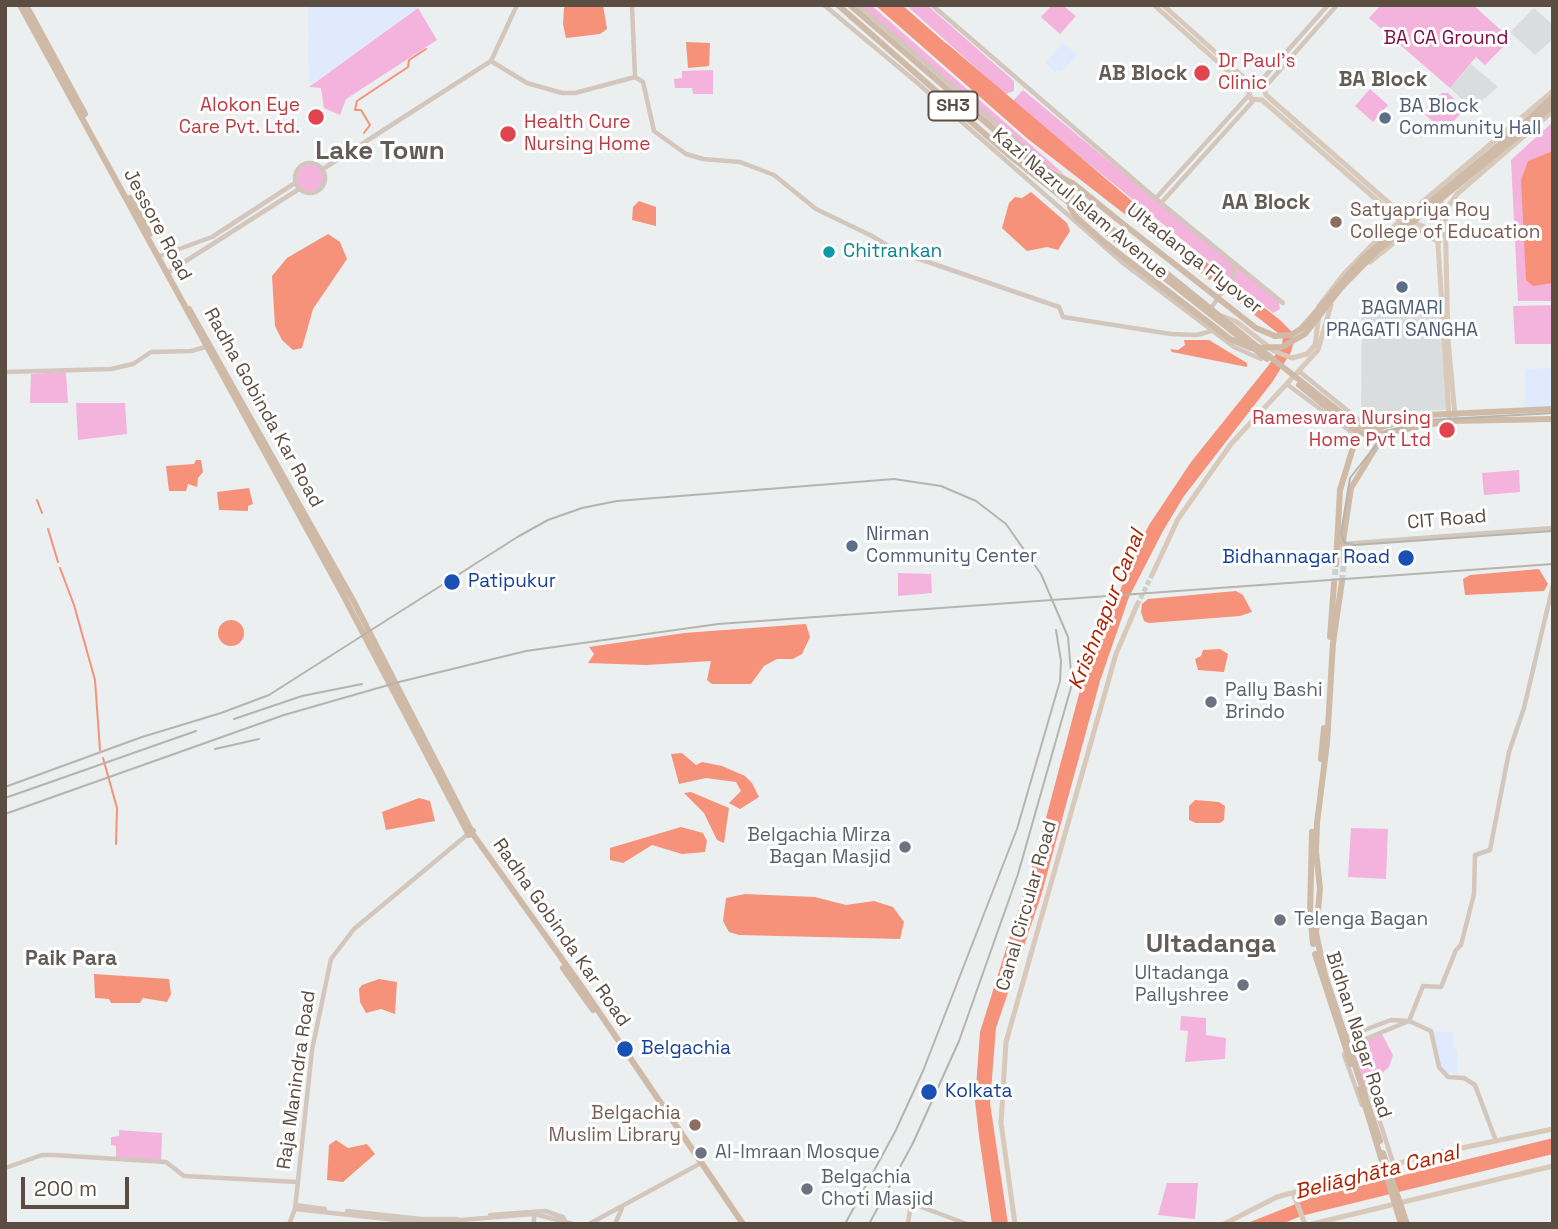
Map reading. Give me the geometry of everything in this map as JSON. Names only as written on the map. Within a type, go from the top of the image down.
[{"type":"main road","name":"Jessore Road","points":[[20,5],[341,587],[407,718],[469,832]]},
{"type":"main road","points":[[26,5],[159,256]]},
{"type":"main road","name":"Kazi Nazrul Islam Avenue","points":[[838,5],[1008,159],[1209,310],[1222,316],[1265,358]]},
{"type":"main road","name":"Kazi Nazrul Islam Avenue","points":[[850,5],[1032,163],[1265,358],[1342,417],[1358,426]]},
{"type":"main road","points":[[1154,5],[1204,46]]},
{"type":"main road","points":[[1163,5],[1250,92],[1264,97],[1402,219],[1441,234]]},
{"type":"main road","points":[[1250,92],[1262,85],[1264,97]]},
{"type":"main road","points":[[1222,316],[1253,334],[1274,351],[1292,358],[1311,351],[1318,334],[1323,299],[1356,260],[1553,91]]},
{"type":"main road","name":"Ultadanga Flyover","points":[[1070,205],[1076,217],[1104,242],[1230,339],[1251,348],[1282,347],[1305,334],[1367,260],[1520,131],[1553,97]]},
{"type":"main road","name":"Ultadanga Flyover","points":[[1032,163],[1048,168],[1256,328],[1272,335],[1288,336],[1310,320],[1346,275],[1372,249],[1553,105]]},
{"type":"main road","points":[[1441,234],[1445,211],[1452,198],[1553,111]]},
{"type":"main road","points":[[1447,184],[1440,209],[1452,417]]},
{"type":"main road","points":[[1415,225],[1441,243]]},
{"type":"main road","points":[[1153,573],[1178,519],[1231,444],[1272,396],[1288,386],[1318,350],[1327,310],[1366,265],[1415,225]]},
{"type":"main road","points":[[1344,561],[1340,543],[1340,491],[1358,426],[1383,430],[1452,417],[1553,409]]},
{"type":"main road","points":[[1452,417],[1553,419]]},
{"type":"main road","points":[[1336,564],[1351,488],[1383,430]]},
{"type":"main road","points":[[1331,643],[1342,585]]},
{"type":"main road","name":"Radha Gobinda Kar Road","points":[[341,587],[469,832]]},
{"type":"main road","points":[[1331,643],[1333,587]]},
{"type":"main road","name":"Canal Circular Road","points":[[1015,1224],[1001,1123],[1001,1082],[1006,1042],[1116,654],[1137,604]]},
{"type":"main road","name":"Bidhan Nagar Road","points":[[1331,643],[1327,743],[1315,841],[1320,888],[1316,923],[1319,954],[1347,1048],[1407,1224]]},
{"type":"main road","points":[[469,832],[740,1224]]},
{"type":"main road","name":"Bidhan Nagar Road","points":[[1361,1086],[1401,1224]]},
{"type":"main road","points":[[1224,1224],[1277,1198],[1381,1169],[1553,1129]]},
{"type":"main road","points":[[1312,1224],[1553,1166]]},
{"type":"main road","points":[[1294,1194],[1305,1224]]},
{"type":"street","points":[[323,169],[491,61],[517,5]]},
{"type":"street","points":[[632,5],[635,77]]},
{"type":"street","name":"Kazi Nazrul Islam Avenue","points":[[824,5],[1008,159],[1123,263],[1234,347],[1265,358]]},
{"type":"street","name":"Kazi Nazrul Islam Avenue","points":[[858,5],[1048,168]]},
{"type":"street","points":[[932,5],[1161,203],[1283,303]]},
{"type":"street","points":[[1262,85],[1328,5]]},
{"type":"street","points":[[1262,85],[1336,6]]},
{"type":"street","points":[[491,61],[527,83],[562,93],[575,93],[635,77],[643,82],[654,131],[686,154],[703,159],[740,162],[774,175],[816,209],[872,236],[896,251],[1059,307],[1063,317],[1183,335],[1211,331]]},
{"type":"street","points":[[1161,203],[1250,92]]},
{"type":"street","points":[[1156,198],[1195,160]]},
{"type":"street","points":[[314,163],[323,169],[326,177],[321,189],[310,194],[299,189],[295,183],[296,172],[303,164],[314,163]]},
{"type":"street","points":[[159,256],[212,237],[295,183]]},
{"type":"street","points":[[168,272],[299,189]]},
{"type":"street","points":[[1200,323],[1234,276],[1234,263]]},
{"type":"street","points":[[5,372],[111,369],[132,364],[155,351],[191,351],[208,346]]},
{"type":"street","points":[[1288,386],[1350,432],[1358,426],[1300,372]]},
{"type":"street","name":"CIT Road","points":[[1340,543],[1553,528]]},
{"type":"street","points":[[1381,1169],[1344,1055],[1347,1048],[1409,1021],[1423,986],[1441,987],[1456,950],[1463,940],[1474,894],[1475,855],[1490,850],[1509,752],[1525,707],[1553,585]]},
{"type":"street","name":"Raja Manindra Road","points":[[289,1224],[295,1207],[312,1050],[331,958],[354,929],[469,832]]},
{"type":"street","points":[[1344,1038],[1383,1022],[1409,1021],[1431,1031],[1443,1074],[1464,1078],[1475,1085],[1496,1141]]},
{"type":"street","points":[[1361,1086],[1371,1097],[1394,1166]]},
{"type":"street","points":[[5,1168],[42,1155],[53,1155],[166,1162],[184,1176],[297,1182]]},
{"type":"street","points":[[589,1224],[700,1164]]},
{"type":"street","points":[[908,1224],[911,1203],[967,1224]]},
{"type":"street","points":[[295,1207],[424,1223],[534,1214],[573,1224]]},
{"type":"street","points":[[295,1207],[421,1219],[545,1211],[563,1217],[565,1222]]},
{"type":"street","points":[[615,1224],[622,1207]]},
{"type":"street","points":[[534,1214],[534,1224]]},
{"type":"shaded area","points":[[308,5],[415,5],[417,8],[309,86]]},
{"type":"shaded area","points":[[567,5],[603,5],[607,29],[600,34],[566,38],[563,24],[564,8]]},
{"type":"shaded area","points":[[875,5],[902,5],[1106,183],[1280,320],[1291,331],[1294,341],[1291,352],[1273,381],[1184,496],[1163,531],[1129,597],[1100,681],[1041,896],[996,1028],[990,1103],[1008,1224],[992,1224],[979,1136],[975,1101],[980,1032],[1039,844],[1082,683],[1109,607],[1114,607],[1133,557],[1149,525],[1191,462],[1268,366],[1282,345],[1283,337],[1028,139]]},
{"type":"shaded area","points":[[1534,8],[1553,25],[1553,39],[1535,55],[1510,32]]},
{"type":"shaded area","points":[[686,42],[710,43],[709,66],[688,68]]},
{"type":"shaded area","points":[[1062,43],[1078,54],[1061,72],[1055,72],[1046,63]]},
{"type":"shaded area","points":[[1471,64],[1498,87],[1472,109],[1450,88]]},
{"type":"shaded area","points":[[1553,151],[1553,283],[1533,286],[1526,280],[1521,180],[1528,161]]},
{"type":"shaded area","points":[[1031,192],[1067,223],[1070,231],[1058,250],[1047,247],[1027,251],[1002,228],[1009,203],[1015,197],[1022,198]]},
{"type":"shaded area","points":[[639,201],[656,207],[656,226],[632,220],[633,207]]},
{"type":"shaded area","points":[[328,234],[340,242],[347,259],[313,309],[302,348],[293,350],[282,340],[275,326],[272,276],[287,258]]},
{"type":"shaded area","points":[[1362,303],[1439,303],[1447,410],[1415,411],[1369,424],[1361,419]]},
{"type":"shaded area","points":[[1184,340],[1209,340],[1247,363],[1247,367],[1172,352],[1170,349],[1178,350],[1185,345]]},
{"type":"shaded area","points":[[1551,368],[1553,407],[1525,409],[1525,369]]},
{"type":"shaded area","points":[[196,460],[201,460],[203,472],[198,478],[197,487],[188,484],[186,491],[169,491],[166,466],[194,464]]},
{"type":"shaded area","points":[[249,488],[253,504],[248,506],[248,511],[219,510],[217,492]]},
{"type":"shaded area","points":[[1539,569],[1548,584],[1544,591],[1465,595],[1463,579],[1470,575]]},
{"type":"shaded area","points":[[1236,591],[1243,595],[1252,612],[1240,616],[1149,623],[1144,621],[1141,612],[1142,604],[1148,599]]},
{"type":"shaded area","points":[[231,620],[240,624],[244,633],[240,642],[231,646],[222,642],[218,633],[222,624]]},
{"type":"shaded area","points":[[806,624],[810,637],[802,654],[793,659],[777,659],[764,666],[751,684],[712,684],[707,680],[711,661],[646,665],[588,663],[594,654],[589,647],[684,633]]},
{"type":"shaded area","points":[[1220,649],[1228,654],[1224,672],[1198,670],[1195,659],[1201,656],[1203,650]]},
{"type":"shaded area","points":[[682,753],[696,765],[702,762],[722,766],[745,776],[759,797],[740,809],[729,803],[741,791],[736,782],[706,778],[679,784],[671,754]]},
{"type":"shaded area","points":[[691,792],[729,808],[724,843],[717,840],[704,813],[684,793]]},
{"type":"shaded area","points":[[419,798],[430,801],[435,821],[386,830],[382,812]]},
{"type":"shaded area","points":[[1195,800],[1219,802],[1225,806],[1224,820],[1220,823],[1196,823],[1189,820],[1189,806]]},
{"type":"shaded area","points":[[681,827],[703,833],[707,841],[705,852],[682,854],[652,845],[623,863],[610,860],[610,848]]},
{"type":"shaded area","points":[[745,894],[815,897],[846,905],[874,901],[893,907],[904,922],[900,939],[739,935],[729,932],[723,921],[726,898]]},
{"type":"shaded area","points":[[94,974],[169,979],[171,994],[167,1002],[143,998],[140,1003],[111,1003],[109,999],[95,998]]},
{"type":"shaded area","points":[[379,979],[397,982],[395,1014],[381,1009],[366,1013],[360,1002],[359,989],[362,985]]},
{"type":"shaded area","points":[[1431,1031],[1453,1032],[1453,1048],[1458,1050],[1457,1074],[1443,1072]]},
{"type":"shaded area","points":[[1553,1138],[1553,1154],[1301,1216],[1282,1224],[1245,1224],[1311,1198]]},
{"type":"shaded area","points":[[336,1140],[348,1148],[367,1144],[375,1154],[343,1182],[327,1180],[329,1145]]},
{"type":"green space","points":[[856,5],[871,5],[1065,175],[1033,160]]},
{"type":"green space","points":[[906,5],[927,5],[1014,81],[1014,91],[1005,94]]},
{"type":"green space","points":[[1052,5],[1062,5],[1076,16],[1060,34],[1041,17]]},
{"type":"green space","name":"BA CA Ground","points":[[1381,5],[1473,5],[1511,39],[1485,65],[1476,57],[1450,88],[1369,18]]},
{"type":"green space","points":[[418,8],[437,40],[346,99],[340,115],[324,108],[321,88],[309,87]]},
{"type":"green space","points":[[713,70],[713,94],[693,94],[692,88],[675,88],[674,79],[682,78],[682,71]]},
{"type":"green space","points":[[1370,89],[1388,105],[1373,122],[1355,106]]},
{"type":"green space","points":[[1023,90],[1279,302],[1280,309],[1273,313],[1016,105],[1013,101]]},
{"type":"green space","points":[[1442,93],[1448,93],[1465,109],[1444,131],[1422,112]]},
{"type":"green space","points":[[1553,122],[1553,301],[1518,301],[1511,160]]},
{"type":"green space","points":[[310,165],[319,169],[323,178],[319,187],[310,191],[301,187],[297,178],[301,169]]},
{"type":"green space","points":[[1553,305],[1553,344],[1515,344],[1513,306]]},
{"type":"green space","points":[[66,372],[68,403],[30,403],[31,374]]},
{"type":"green space","points":[[76,403],[125,403],[127,434],[78,440]]},
{"type":"green space","points":[[1519,470],[1520,492],[1484,495],[1482,473]]},
{"type":"green space","points":[[898,573],[931,574],[932,593],[898,596]]},
{"type":"green space","points":[[1351,828],[1388,829],[1386,879],[1348,877]]},
{"type":"green space","points":[[1181,1016],[1206,1018],[1206,1035],[1226,1038],[1225,1059],[1185,1062],[1188,1031],[1180,1030]]},
{"type":"green space","points":[[1382,1034],[1393,1055],[1389,1067],[1364,1084],[1350,1047]]},
{"type":"green space","points":[[119,1130],[162,1133],[161,1161],[116,1158],[116,1146],[111,1145],[111,1137],[119,1136]]},
{"type":"green space","points":[[1167,1183],[1198,1183],[1195,1219],[1158,1215]]},
{"type":"waterway","name":"Krishnapur Canal","points":[[946,45],[1140,210]]},
{"type":"waterway","points":[[364,133],[370,125],[361,110],[355,110],[357,101],[408,67],[409,60],[426,49]]},
{"type":"waterway","points":[[37,500],[42,513]]},
{"type":"waterway","points":[[48,529],[58,562]]},
{"type":"waterway","points":[[60,568],[74,605],[95,680],[100,750]]},
{"type":"waterway","points":[[103,758],[117,808],[116,844]]},
{"type":"tunnel","points":[[1342,581],[1344,561]]},
{"type":"tunnel","points":[[1334,584],[1336,564]]},
{"type":"tunnel","points":[[1137,605],[1153,573]]},
{"type":"tram line","points":[[1553,413],[1428,420],[1387,431],[1350,478],[1341,534],[1345,543],[1355,545],[1553,531]]},
{"type":"railway","points":[[5,787],[142,737],[269,695],[519,536],[548,520],[582,508],[617,501],[894,479],[941,486],[976,501],[1006,524],[1041,574],[1068,637],[1072,684],[1018,874],[959,1041],[913,1143],[869,1224]]},
{"type":"railway","points":[[5,814],[284,715],[399,682],[526,651],[718,624],[1553,564]]},
{"type":"railway","points":[[845,1224],[895,1132],[923,1071],[1017,829],[1060,681],[1061,661],[1056,630]]},
{"type":"railway","points":[[234,719],[302,696],[362,684]]},
{"type":"railway","points":[[5,798],[196,731]]},
{"type":"railway","points":[[215,749],[259,739]]},
{"type":"place","name":"Dr Paul's Clinic","points":[[1202,73]]},
{"type":"place","name":"Alokon Eye Care Pvt. Ltd.","points":[[316,117]]},
{"type":"place","name":"BA Block Community Hall","points":[[1385,118]]},
{"type":"place","name":"Health Cure Nursing Home","points":[[508,134]]},
{"type":"place","name":"Satyapriya Roy College of Education","points":[[1336,222]]},
{"type":"place","name":"Chitrankan","points":[[829,252]]},
{"type":"place","name":"BAGMARI PRAGATI SANGHA","points":[[1402,287]]},
{"type":"place","name":"Rameswara Nursing Home Pvt Ltd","points":[[1447,430]]},
{"type":"place","name":"Nirman Community Center","points":[[852,546]]},
{"type":"place","name":"Bidhannagar Road","points":[[1406,558]]},
{"type":"place","name":"Patipukur","points":[[452,582]]},
{"type":"place","name":"Pally Bashi Brindo","points":[[1211,702]]},
{"type":"place","name":"Belgachia Mirza Bagan Masjid","points":[[905,847]]},
{"type":"place","name":"Telenga Bagan","points":[[1280,920]]},
{"type":"place","name":"Ultadanga Pallyshree","points":[[1243,985]]},
{"type":"place","name":"Belgachia","points":[[625,1049]]},
{"type":"place","name":"Kolkata","points":[[929,1092]]},
{"type":"place","name":"Belgachia Muslim Library","points":[[695,1125]]},
{"type":"place","name":"Al-Imraan Mosque","points":[[701,1153]]},
{"type":"place","name":"Belgachia Choti Masjid","points":[[807,1189]]},
{"type":"district","name":"AB Block","points":[[1143,74]]},
{"type":"district","name":"BA Block","points":[[1383,80]]},
{"type":"district","name":"Lake Town","points":[[380,152]]},
{"type":"district","name":"AA Block","points":[[1266,203]]},
{"type":"district","name":"Ultadanga","points":[[1211,945]]},
{"type":"district","name":"Paik Para","points":[[71,959]]},
{"type":"water label","name":"Beliāghāta Canal","points":[[1377,1173]]}]
